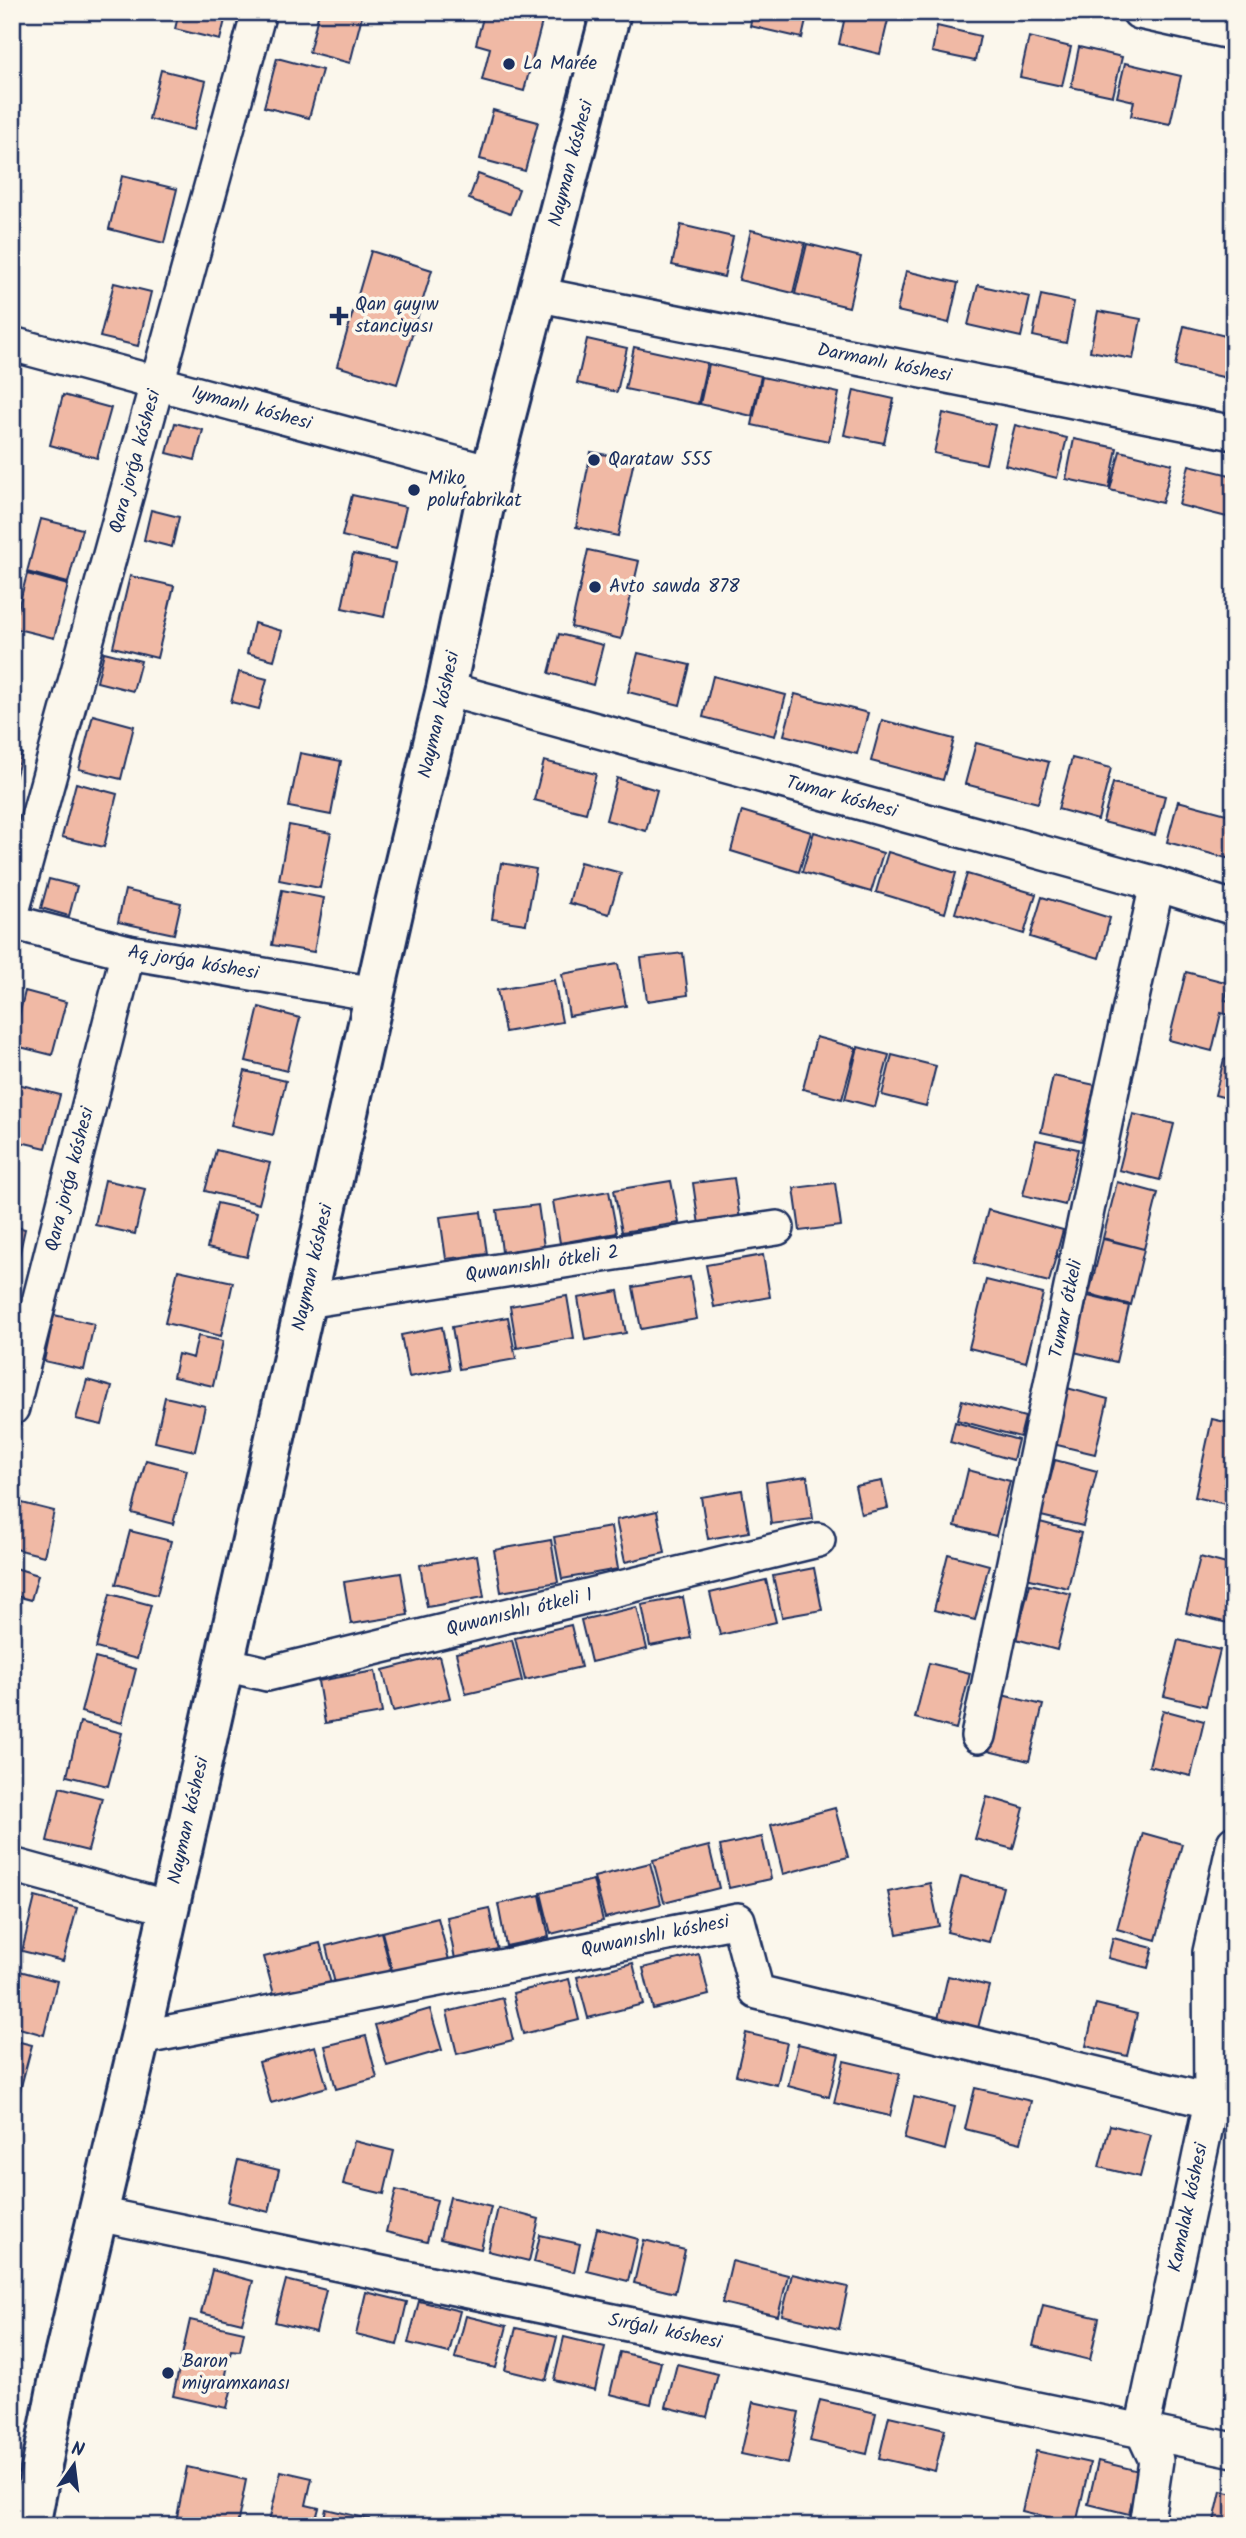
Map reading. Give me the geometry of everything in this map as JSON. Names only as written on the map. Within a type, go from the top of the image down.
[{"type":"main road","name":"Nayman kóshesi","points":[[30,2526],[60,2373],[140,2038],[374,993],[446,689],[491,473],[611,12]]},
{"type":"street","name":"Qara jorǵa kóshesi","points":[[12,912],[259,12]]},
{"type":"street","points":[[1139,12],[1234,33]]},
{"type":"street","name":"Darmanlı kóshesi","points":[[536,294],[1234,433]]},
{"type":"street","name":"Iymanlı kóshesi","points":[[12,344],[491,473]]},
{"type":"street","name":"Tumar kóshesi","points":[[446,689],[1157,884],[1234,908]]},
{"type":"street","name":"Tumar ótkeli","points":[[978,1736],[1157,884]]},
{"type":"street","name":"Aq jorǵa kóshesi","points":[[12,922],[128,952],[374,993]]},
{"type":"street","name":"Qara jorǵa kóshesi","points":[[12,1408],[128,952]]},
{"type":"street","name":"Quwanıshlı ótkeli 2","points":[[305,1301],[777,1228]]},
{"type":"street","name":"Quwanıshlı ótkeli 1","points":[[224,1664],[267,1674],[818,1540]]},
{"type":"street","name":"Kamalak kóshesi","points":[[1142,2430],[1222,2104],[1210,1952],[1234,1843]]},
{"type":"street","points":[[12,1864],[169,1908]]},
{"type":"street","name":"Quwanıshlı kóshesi","points":[[140,2038],[738,1920],[757,1992],[1222,2104]]},
{"type":"street","name":"Sırǵalı kóshesi","points":[[98,2214],[1234,2450]]},
{"type":"street","points":[[1142,2430],[1156,2460],[1146,2526]]},
{"type":"building","points":[[179,12],[227,12],[220,40],[175,29]]},
{"type":"building","points":[[319,12],[363,12],[350,63],[309,52]]},
{"type":"building","name":"La Marée","points":[[498,12],[542,22],[524,91],[482,80],[490,48],[476,44],[484,14],[497,17]]},
{"type":"building","points":[[753,12],[808,12],[802,38],[750,26]]},
{"type":"building","points":[[846,12],[874,12],[889,16],[880,54],[839,44]]},
{"type":"building","points":[[937,26],[980,36],[975,61],[932,52]]},
{"type":"building","points":[[1029,37],[1071,47],[1062,86],[1020,77]]},
{"type":"building","points":[[1079,47],[1122,57],[1113,96],[1071,87]]},
{"type":"building","points":[[277,58],[322,70],[309,118],[264,107]]},
{"type":"building","points":[[1125,63],[1181,76],[1170,124],[1131,116],[1134,101],[1117,97]]},
{"type":"building","points":[[161,70],[206,81],[194,130],[149,119]]},
{"type":"building","points":[[493,110],[538,122],[525,171],[480,159]]},
{"type":"building","points":[[478,174],[519,189],[510,214],[469,199]]},
{"type":"building","points":[[122,176],[177,189],[164,243],[109,229]]},
{"type":"building","points":[[681,225],[733,237],[724,277],[672,265]]},
{"type":"building","points":[[751,230],[805,243],[793,293],[739,280]]},
{"type":"building","points":[[807,244],[861,257],[849,307],[795,294]]},
{"type":"building","points":[[371,251],[432,270],[397,384],[337,366]]},
{"type":"building","points":[[906,271],[958,283],[949,323],[897,311]]},
{"type":"building","points":[[114,283],[151,292],[138,346],[100,337]]},
{"type":"building","points":[[978,285],[1030,297],[1021,337],[968,325]]},
{"type":"building","points":[[1041,295],[1074,302],[1066,343],[1033,336]]},
{"type":"building","points":[[1098,311],[1141,319],[1133,359],[1090,351]]},
{"type":"building","points":[[1184,326],[1234,338],[1234,351],[1227,378],[1175,366]]},
{"type":"building","points":[[587,339],[627,348],[617,392],[577,383]]},
{"type":"building","points":[[634,347],[707,363],[698,404],[625,389]]},
{"type":"building","points":[[709,364],[761,376],[752,416],[700,404]]},
{"type":"building","points":[[762,377],[839,393],[829,441],[752,425]]},
{"type":"building","points":[[854,390],[894,399],[884,443],[844,435]]},
{"type":"building","points":[[63,395],[111,408],[97,458],[50,445]]},
{"type":"building","points":[[943,413],[995,425],[986,464],[934,453]]},
{"type":"building","points":[[175,423],[203,430],[195,460],[167,453]]},
{"type":"building","points":[[1015,425],[1067,438],[1057,478],[1005,465]]},
{"type":"building","points":[[1074,439],[1117,448],[1109,488],[1066,479]]},
{"type":"building","points":[[1120,451],[1172,464],[1162,503],[1110,490]]},
{"type":"building","points":[[591,452],[634,460],[618,536],[576,527]]},
{"type":"building","points":[[1189,465],[1234,476],[1234,507],[1231,518],[1179,505]]},
{"type":"building","points":[[352,495],[406,507],[396,549],[342,536]]},
{"type":"building","points":[[151,510],[179,517],[172,547],[144,540]]},
{"type":"building","points":[[41,519],[82,529],[68,583],[27,572]]},
{"type":"building","points":[[588,550],[639,561],[621,639],[571,627]]},
{"type":"building","points":[[353,554],[395,563],[384,617],[342,608]]},
{"type":"building","points":[[27,574],[68,585],[54,638],[13,628]]},
{"type":"building","points":[[130,576],[174,586],[157,658],[113,647]]},
{"type":"building","points":[[254,623],[282,631],[274,660],[247,653]]},
{"type":"building","points":[[559,634],[603,645],[593,685],[549,673]]},
{"type":"building","points":[[104,652],[141,661],[133,691],[97,682]]},
{"type":"building","points":[[638,653],[690,665],[680,705],[628,692]]},
{"type":"building","points":[[239,672],[267,679],[259,709],[231,702]]},
{"type":"building","points":[[713,676],[786,695],[775,736],[703,717]]},
{"type":"building","points":[[795,694],[868,713],[857,754],[784,735]]},
{"type":"building","points":[[93,715],[134,726],[121,779],[79,769]]},
{"type":"building","points":[[882,720],[954,739],[943,780],[871,761]]},
{"type":"building","points":[[976,743],[1049,762],[1038,803],[965,784]]},
{"type":"building","points":[[12,751],[22,753],[12,790]]},
{"type":"building","points":[[300,753],[341,761],[331,815],[289,807]]},
{"type":"building","points":[[1072,758],[1111,768],[1098,820],[1058,809]]},
{"type":"building","points":[[544,761],[596,774],[586,813],[534,800]]},
{"type":"building","points":[[617,778],[657,790],[646,831],[606,820]]},
{"type":"building","points":[[76,783],[117,794],[104,847],[62,837]]},
{"type":"building","points":[[1113,783],[1165,796],[1155,835],[1103,822]]},
{"type":"building","points":[[1178,801],[1234,816],[1234,860],[1167,842]]},
{"type":"building","points":[[742,811],[811,832],[799,872],[731,851]]},
{"type":"building","points":[[289,825],[331,833],[320,888],[279,880]]},
{"type":"building","points":[[814,832],[883,853],[871,892],[802,872]]},
{"type":"building","points":[[888,852],[956,873],[945,913],[876,892]]},
{"type":"building","points":[[580,862],[621,873],[609,914],[569,903]]},
{"type":"building","points":[[501,863],[536,869],[526,924],[492,919]]},
{"type":"building","points":[[967,874],[1036,894],[1024,934],[955,913]]},
{"type":"building","points":[[49,879],[77,886],[69,916],[41,908]]},
{"type":"building","points":[[125,890],[181,903],[174,934],[118,922]]},
{"type":"building","points":[[282,890],[324,898],[314,952],[272,945]]},
{"type":"building","points":[[1042,897],[1110,918],[1099,958],[1030,937]]},
{"type":"building","points":[[683,953],[688,995],[647,1001],[641,958]]},
{"type":"building","points":[[618,964],[626,1006],[569,1016],[562,974]]},
{"type":"building","points":[[1186,972],[1229,983],[1225,1000],[1234,1002],[1234,1016],[1221,1013],[1212,1051],[1169,1040]]},
{"type":"building","points":[[554,980],[562,1022],[505,1032],[497,990]]},
{"type":"building","points":[[25,991],[66,1002],[52,1055],[12,1045]]},
{"type":"building","points":[[259,1007],[300,1018],[287,1071],[246,1061]]},
{"type":"building","points":[[816,1037],[856,1048],[842,1099],[803,1089]]},
{"type":"building","points":[[858,1047],[889,1055],[875,1107],[845,1099]]},
{"type":"building","points":[[892,1055],[936,1066],[926,1106],[882,1095]]},
{"type":"building","points":[[1224,1059],[1234,1062],[1234,1100],[1215,1095]]},
{"type":"building","points":[[245,1071],[286,1081],[273,1135],[231,1125]]},
{"type":"building","points":[[1053,1076],[1095,1085],[1082,1141],[1041,1132]]},
{"type":"building","points":[[18,1084],[60,1095],[46,1148],[12,1140],[12,1108]]},
{"type":"building","points":[[1133,1114],[1174,1124],[1160,1180],[1119,1170]]},
{"type":"building","points":[[1036,1140],[1078,1149],[1065,1205],[1023,1195]]},
{"type":"building","points":[[216,1150],[270,1163],[259,1204],[205,1191]]},
{"type":"building","points":[[734,1178],[740,1220],[699,1225],[693,1183]]},
{"type":"building","points":[[105,1180],[145,1189],[135,1234],[95,1225]]},
{"type":"building","points":[[671,1181],[679,1223],[622,1232],[614,1190]]},
{"type":"building","points":[[1117,1182],[1158,1193],[1144,1249],[1103,1238]]},
{"type":"building","points":[[835,1183],[841,1226],[800,1231],[794,1188]]},
{"type":"building","points":[[609,1191],[617,1233],[560,1243],[553,1201]]},
{"type":"building","points":[[217,1203],[257,1212],[247,1257],[207,1248]]},
{"type":"building","points":[[538,1205],[544,1247],[502,1252],[497,1210]]},
{"type":"building","points":[[988,1210],[1063,1230],[1049,1282],[974,1263]]},
{"type":"building","points":[[481,1212],[487,1254],[446,1259],[440,1217]]},
{"type":"building","points":[[12,1226],[25,1229],[15,1274],[12,1273]]},
{"type":"building","points":[[1103,1239],[1144,1249],[1131,1305],[1089,1294]]},
{"type":"building","points":[[763,1255],[770,1297],[714,1307],[706,1265]]},
{"type":"building","points":[[178,1270],[233,1282],[221,1336],[165,1323]]},
{"type":"building","points":[[690,1277],[697,1319],[641,1329],[633,1287]]},
{"type":"building","points":[[986,1280],[1043,1294],[1026,1362],[969,1348]]},
{"type":"building","points":[[618,1291],[626,1333],[585,1340],[578,1298]]},
{"type":"building","points":[[567,1296],[574,1338],[517,1348],[510,1306]]},
{"type":"building","points":[[1088,1296],[1129,1306],[1116,1362],[1074,1352]]},
{"type":"building","points":[[54,1315],[94,1324],[84,1370],[44,1361]]},
{"type":"building","points":[[508,1317],[516,1359],[459,1369],[452,1327]]},
{"type":"building","points":[[442,1327],[450,1369],[409,1377],[401,1335]]},
{"type":"building","points":[[198,1336],[223,1341],[213,1386],[173,1377],[178,1354],[193,1358]]},
{"type":"building","points":[[87,1380],[112,1387],[102,1425],[76,1419]]},
{"type":"building","points":[[1067,1388],[1108,1399],[1095,1454],[1053,1444]]},
{"type":"building","points":[[165,1397],[205,1406],[195,1451],[155,1442]]},
{"type":"building","points":[[962,1400],[1025,1417],[1020,1437],[957,1420]]},
{"type":"building","points":[[1212,1419],[1234,1424],[1234,1506],[1195,1497]]},
{"type":"building","points":[[955,1422],[1018,1440],[1013,1460],[950,1442]]},
{"type":"building","points":[[146,1460],[187,1470],[173,1524],[132,1513]]},
{"type":"building","points":[[1055,1460],[1097,1471],[1083,1526],[1041,1516]]},
{"type":"building","points":[[968,1470],[1010,1481],[996,1536],[955,1526]]},
{"type":"building","points":[[807,1476],[813,1519],[771,1524],[766,1482]]},
{"type":"building","points":[[882,1481],[888,1508],[861,1514],[855,1486]]},
{"type":"building","points":[[742,1490],[749,1532],[708,1539],[701,1497]]},
{"type":"building","points":[[14,1501],[54,1511],[44,1556],[12,1548]]},
{"type":"building","points":[[657,1511],[665,1553],[625,1562],[616,1520]]},
{"type":"building","points":[[1040,1522],[1081,1533],[1068,1588],[1026,1578]]},
{"type":"building","points":[[611,1527],[618,1569],[562,1579],[554,1537]]},
{"type":"building","points":[[130,1531],[171,1541],[157,1595],[116,1584]]},
{"type":"building","points":[[551,1540],[558,1582],[501,1592],[494,1550]]},
{"type":"building","points":[[948,1554],[989,1565],[975,1620],[934,1610]]},
{"type":"building","points":[[477,1555],[484,1597],[427,1607],[420,1565]]},
{"type":"building","points":[[1200,1557],[1234,1566],[1234,1599],[1228,1623],[1186,1613]]},
{"type":"building","points":[[12,1567],[38,1575],[31,1600],[12,1595]]},
{"type":"building","points":[[814,1568],[822,1610],[782,1617],[773,1576]]},
{"type":"building","points":[[401,1573],[408,1615],[351,1624],[344,1582]]},
{"type":"building","points":[[766,1580],[776,1622],[720,1635],[710,1593]]},
{"type":"building","points":[[1030,1584],[1071,1594],[1057,1650],[1016,1639]]},
{"type":"building","points":[[110,1594],[151,1605],[137,1659],[96,1648]]},
{"type":"building","points":[[683,1597],[691,1638],[650,1646],[642,1605]]},
{"type":"building","points":[[637,1607],[647,1649],[591,1662],[581,1620]]},
{"type":"building","points":[[571,1625],[581,1667],[525,1680],[515,1638]]},
{"type":"building","points":[[512,1640],[522,1681],[466,1694],[456,1653]]},
{"type":"building","points":[[1178,1640],[1220,1650],[1206,1706],[1164,1696]]},
{"type":"building","points":[[439,1656],[450,1698],[393,1711],[383,1670]]},
{"type":"building","points":[[95,1658],[136,1669],[122,1723],[81,1712]]},
{"type":"building","points":[[929,1663],[970,1673],[956,1729],[915,1718]]},
{"type":"building","points":[[375,1671],[382,1713],[325,1723],[318,1681]]},
{"type":"building","points":[[1002,1695],[1043,1705],[1029,1761],[988,1751]]},
{"type":"building","points":[[1163,1710],[1204,1721],[1191,1776],[1149,1766]]},
{"type":"building","points":[[80,1722],[122,1733],[108,1786],[67,1776]]},
{"type":"building","points":[[60,1787],[102,1798],[88,1851],[47,1841]]},
{"type":"building","points":[[987,1797],[1024,1808],[1013,1849],[975,1839]]},
{"type":"building","points":[[835,1808],[848,1857],[783,1874],[771,1825]]},
{"type":"building","points":[[1143,1833],[1182,1844],[1156,1940],[1117,1929]]},
{"type":"building","points":[[762,1837],[771,1879],[729,1888],[720,1846]]},
{"type":"building","points":[[709,1846],[719,1888],[664,1902],[653,1860]]},
{"type":"building","points":[[650,1863],[661,1904],[605,1918],[594,1877]]},
{"type":"building","points":[[961,1876],[1003,1887],[989,1942],[947,1932]]},
{"type":"building","points":[[593,1880],[603,1921],[551,1934],[541,1893]]},
{"type":"building","points":[[930,1883],[939,1926],[897,1934],[888,1892]]},
{"type":"building","points":[[540,1895],[549,1937],[506,1946],[498,1904]]},
{"type":"building","points":[[35,1897],[77,1908],[63,1961],[22,1951]]},
{"type":"building","points":[[489,1908],[498,1950],[455,1959],[447,1917]]},
{"type":"building","points":[[438,1918],[449,1960],[393,1974],[382,1932]]},
{"type":"building","points":[[381,1932],[392,1974],[336,1988],[326,1946]]},
{"type":"building","points":[[1113,1938],[1153,1948],[1148,1968],[1108,1958]]},
{"type":"building","points":[[320,1943],[331,1984],[275,1998],[264,1957]]},
{"type":"building","points":[[699,1954],[709,1995],[653,2009],[643,1968]]},
{"type":"building","points":[[633,1963],[643,2004],[588,2018],[577,1977]]},
{"type":"building","points":[[16,1970],[57,1981],[44,2035],[12,2026],[12,1986]]},
{"type":"building","points":[[948,1976],[989,1986],[978,2028],[938,2019]]},
{"type":"building","points":[[569,1979],[579,2020],[523,2034],[513,1993]]},
{"type":"building","points":[[503,1998],[513,2040],[457,2054],[447,2012]]},
{"type":"building","points":[[1096,2004],[1137,2014],[1127,2056],[1086,2046]]},
{"type":"building","points":[[430,2009],[442,2050],[387,2066],[375,2025]]},
{"type":"building","points":[[746,2033],[787,2043],[777,2085],[736,2075]]},
{"type":"building","points":[[366,2036],[377,2078],[336,2089],[325,2046]]},
{"type":"building","points":[[12,2040],[32,2045],[18,2098],[12,2096]]},
{"type":"building","points":[[798,2044],[839,2054],[829,2097],[788,2086]]},
{"type":"building","points":[[315,2046],[327,2087],[271,2103],[259,2062]]},
{"type":"building","points":[[844,2061],[900,2074],[890,2116],[834,2103]]},
{"type":"building","points":[[975,2088],[1031,2101],[1021,2143],[965,2129]]},
{"type":"building","points":[[914,2097],[955,2107],[945,2150],[904,2139]]},
{"type":"building","points":[[1110,2125],[1151,2135],[1140,2177],[1099,2167]]},
{"type":"building","points":[[354,2141],[394,2151],[384,2194],[343,2184]]},
{"type":"building","points":[[238,2160],[279,2170],[269,2212],[228,2202]]},
{"type":"building","points":[[396,2190],[437,2200],[427,2242],[386,2232]]},
{"type":"building","points":[[450,2197],[491,2207],[481,2249],[440,2239]]},
{"type":"building","points":[[498,2208],[539,2219],[529,2261],[488,2251]]},
{"type":"building","points":[[597,2228],[638,2239],[628,2281],[587,2271]]},
{"type":"building","points":[[540,2235],[580,2244],[574,2272],[534,2262]]},
{"type":"building","points":[[644,2240],[685,2250],[675,2293],[634,2283]]},
{"type":"building","points":[[732,2261],[788,2275],[778,2316],[722,2303]]},
{"type":"building","points":[[212,2270],[253,2281],[242,2323],[201,2313]]},
{"type":"building","points":[[792,2274],[848,2287],[839,2329],[782,2315]]},
{"type":"building","points":[[286,2280],[326,2290],[316,2332],[275,2322]]},
{"type":"building","points":[[366,2292],[407,2302],[397,2345],[356,2335]]},
{"type":"building","points":[[419,2301],[460,2311],[449,2353],[408,2343]]},
{"type":"building","points":[[1043,2305],[1099,2318],[1090,2360],[1033,2346]]},
{"type":"building","points":[[466,2316],[507,2326],[496,2368],[455,2358]]},
{"type":"building","points":[[190,2320],[244,2332],[240,2351],[231,2350],[223,2389],[231,2391],[227,2408],[173,2396]]},
{"type":"building","points":[[516,2328],[557,2337],[546,2380],[505,2370]]},
{"type":"building","points":[[564,2337],[605,2347],[595,2390],[554,2380]]},
{"type":"building","points":[[620,2352],[661,2362],[651,2404],[610,2394]]},
{"type":"building","points":[[677,2364],[718,2374],[707,2417],[666,2407]]},
{"type":"building","points":[[820,2400],[876,2413],[867,2454],[810,2441]]},
{"type":"building","points":[[753,2402],[799,2412],[788,2464],[741,2454]]},
{"type":"building","points":[[889,2416],[945,2429],[935,2471],[879,2458]]},
{"type":"building","points":[[1036,2451],[1090,2463],[1076,2524],[1022,2511]]},
{"type":"building","points":[[1098,2461],[1139,2471],[1129,2514],[1088,2504]]},
{"type":"building","points":[[187,2467],[246,2480],[237,2526],[221,2526],[177,2517]]},
{"type":"building","points":[[281,2471],[312,2478],[306,2505],[319,2508],[314,2526],[268,2526]]},
{"type":"building","points":[[1221,2491],[1234,2494],[1234,2526],[1213,2526]]},
{"type":"building","points":[[326,2509],[369,2519],[368,2526],[322,2526]]},
{"type":"place","name":"La Marée","points":[[509,64]]},
{"type":"place","name":"Qan quyıw stanciyası","points":[[339,316]]},
{"type":"place","name":"Qarataw 555","points":[[594,460]]},
{"type":"place","name":"Miko polufabrikat","points":[[414,490]]},
{"type":"place","name":"Avto sawda 878","points":[[595,587]]},
{"type":"place","name":"Baron miyramxanası","points":[[168,2373]]}]
